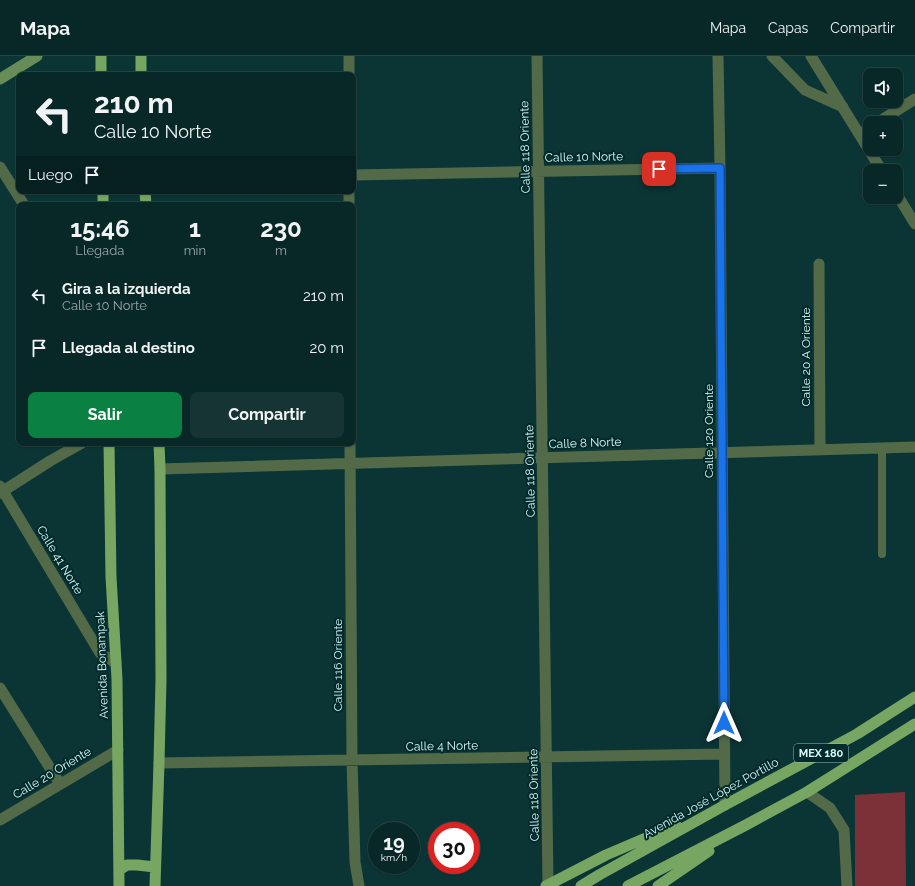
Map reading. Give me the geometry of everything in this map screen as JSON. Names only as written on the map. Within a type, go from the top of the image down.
[{"type":"main road","points":[[0,79],[37,56]]},
{"type":"main road","points":[[101,56],[101,72]]},
{"type":"main road","points":[[141,56],[141,72]]},
{"type":"main road","name":"Avenida Bonampak","points":[[109,446],[111,577],[117,679],[119,886]]},
{"type":"main road","points":[[155,886],[161,680],[159,446]]},
{"type":"main road","name":"Avenida José López Portillo","points":[[581,886],[725,805],[857,734],[915,697]]},
{"type":"main road","name":"MEX 180","points":[[628,886],[808,792],[915,724]]},
{"type":"main road","points":[[547,886],[606,855],[725,805]]},
{"type":"main road","points":[[658,886],[744,826]]},
{"type":"main road","points":[[119,870],[127,865],[137,864],[155,867]]},
{"type":"street","points":[[349,56],[349,72]]},
{"type":"street","name":"Calle 118 Oriente","points":[[537,56],[547,886]]},
{"type":"street","name":"Calle 120 Oriente","points":[[718,56],[725,805]]},
{"type":"street","points":[[772,56],[805,90],[842,107]]},
{"type":"street","points":[[811,56],[878,164]]},
{"type":"street","points":[[888,116],[915,99]]},
{"type":"street","points":[[859,134],[863,132]]},
{"type":"street","points":[[0,167],[16,192]]},
{"type":"street","name":"Calle 10 Norte","points":[[356,175],[720,168]]},
{"type":"street","points":[[903,204],[914,219]]},
{"type":"street","name":"Calle 20 A Oriente","points":[[819,264],[820,450]]},
{"type":"street","points":[[1,490],[77,446]]},
{"type":"street","name":"Calle 116 Oriente","points":[[350,446],[352,760],[355,862],[360,886]]},
{"type":"street","name":"Calle 8 Norte","points":[[160,469],[915,447]]},
{"type":"street","name":"Calle 41 Norte","points":[[1,490],[100,652],[116,663]]},
{"type":"street","points":[[0,688],[60,784]]},
{"type":"street","name":"Calle 20 Oriente","points":[[0,820],[118,750]]},
{"type":"street","name":"Calle 4 Norte","points":[[159,763],[724,754]]},
{"type":"street","points":[[808,792],[830,808],[844,830],[847,886]]},
{"type":"lane","points":[[882,448],[882,554]]},
{"type":"shaded area","points":[[905,792],[906,886],[855,886],[855,795]]},
{"type":"route","points":[[659,169],[720,168],[724,723]]}]
